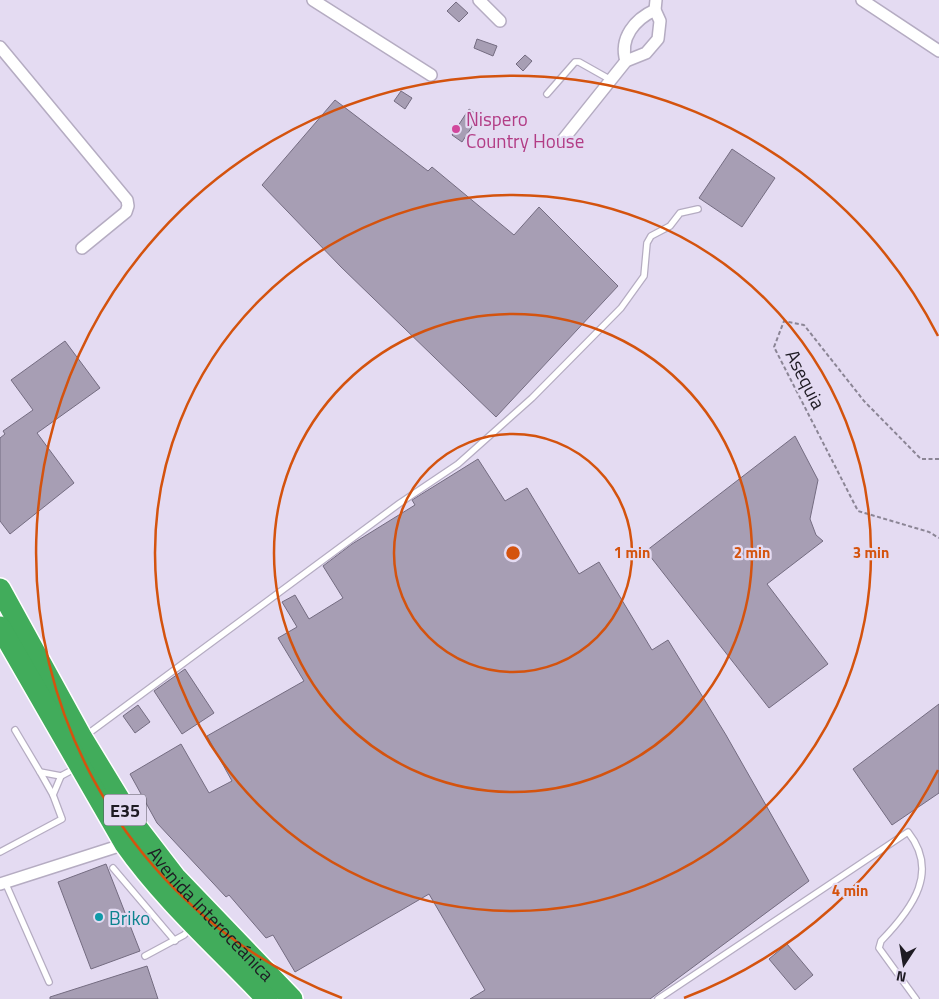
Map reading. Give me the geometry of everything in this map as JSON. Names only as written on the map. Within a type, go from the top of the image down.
[{"type":"highway","name":"Avenida Interoceánica","points":[[0,589],[82,738],[135,825],[156,854],[292,999]]},
{"type":"highway","name":"Avenida Interoceánica","points":[[0,627],[125,844],[145,872],[193,925],[267,999]]},
{"type":"street","points":[[313,0],[431,75]]},
{"type":"street","points":[[479,0],[500,21]]},
{"type":"street","points":[[862,0],[939,51]]},
{"type":"street","points":[[562,141],[626,61],[646,53],[658,39],[660,22],[655,5],[638,20],[626,38],[623,46],[626,61]]},
{"type":"street","points":[[0,47],[127,200],[126,212],[82,248]]},
{"type":"street","points":[[3,883],[125,844]]},
{"type":"lane","points":[[547,94],[575,62],[580,62],[611,80]]},
{"type":"lane","points":[[82,738],[400,503],[458,464],[532,398],[621,308],[644,276],[647,243],[651,236],[670,226],[680,214],[698,209]]},
{"type":"lane","points":[[0,852],[62,819],[53,795],[15,730]]},
{"type":"lane","points":[[40,772],[61,776],[80,766]]},
{"type":"lane","points":[[53,795],[61,776]]},
{"type":"lane","points":[[658,999],[908,832],[920,839]]},
{"type":"lane","points":[[113,868],[175,941]]},
{"type":"lane","points":[[3,883],[49,982]]},
{"type":"lane","points":[[916,999],[879,948],[881,940],[924,897]]},
{"type":"lane","points":[[145,956],[175,941],[193,925]]},
{"type":"path","name":"Asequia","points":[[939,459],[921,459],[864,401],[804,325],[784,321],[774,347],[858,511],[929,532],[939,538]]},
{"type":"building","points":[[456,2],[468,13],[459,22],[447,11]]},
{"type":"building","points":[[477,39],[497,46],[493,56],[474,48]]},
{"type":"building","points":[[525,55],[532,61],[523,71],[516,64]]},
{"type":"building","points":[[401,91],[412,98],[405,109],[394,101]]},
{"type":"building","points":[[335,100],[428,171],[432,167],[514,235],[539,207],[618,286],[496,417],[341,267],[262,185]]},
{"type":"building","points":[[469,109],[479,116],[462,142],[452,135]]},
{"type":"building","points":[[732,149],[775,178],[742,227],[699,198]]},
{"type":"building","points":[[65,341],[100,388],[37,433],[74,483],[10,534],[0,521],[0,438],[5,434],[3,431],[33,410],[11,380]]},
{"type":"building","points":[[795,436],[818,480],[810,519],[816,535],[823,541],[767,584],[828,664],[769,708],[646,551]]},
{"type":"building","points":[[478,459],[505,501],[527,488],[579,574],[599,562],[652,650],[668,640],[726,735],[809,881],[650,999],[470,999],[485,990],[429,894],[295,972],[273,935],[266,938],[229,895],[226,897],[157,823],[130,774],[181,744],[209,793],[232,781],[207,736],[304,681],[278,638],[297,627],[282,602],[295,595],[309,619],[343,598],[323,566],[352,544],[415,505],[412,500]]},
{"type":"building","points":[[185,669],[214,713],[182,734],[154,691]]},
{"type":"building","points":[[939,704],[939,793],[892,825],[853,769]]},
{"type":"building","points":[[138,705],[150,722],[135,733],[123,716]]},
{"type":"building","name":"Briko","points":[[106,864],[140,951],[91,969],[58,882]]},
{"type":"building","points":[[787,944],[813,975],[795,990],[769,959]]},
{"type":"building","points":[[147,966],[158,999],[50,999],[50,997]]},
{"type":"place","name":"Nispero Country House","points":[[456,129]]},
{"type":"place","name":"Briko","points":[[99,917]]}]
